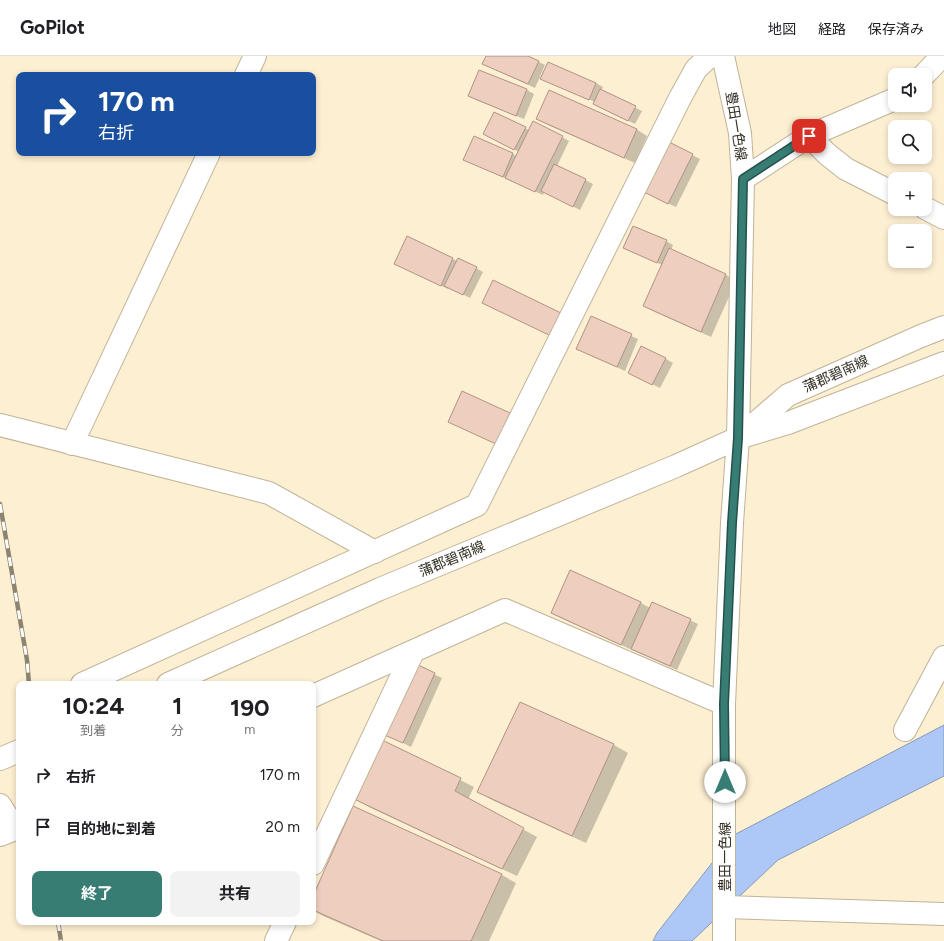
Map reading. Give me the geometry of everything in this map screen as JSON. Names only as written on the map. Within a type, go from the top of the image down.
[{"type":"street","points":[[247,72],[255,56]]},
{"type":"street","points":[[89,681],[478,505],[680,98],[696,69],[710,56]]},
{"type":"street","name":"豊田一色線","points":[[722,56],[740,133],[743,179],[738,438],[732,523],[724,704],[724,941]]},
{"type":"street","points":[[931,68],[942,56]]},
{"type":"street","points":[[743,179],[809,136],[888,102]]},
{"type":"street","points":[[809,136],[827,154],[846,169],[888,190]]},
{"type":"street","points":[[72,444],[208,156]]},
{"type":"street","points":[[932,212],[944,218]]},
{"type":"street","name":"蒲郡碧南線","points":[[738,438],[788,395],[944,327]]},
{"type":"street","name":"蒲郡碧南線","points":[[175,681],[380,589],[676,466],[738,438],[788,423],[944,363]]},
{"type":"street","points":[[0,425],[270,493],[375,552]]},
{"type":"street","points":[[316,695],[505,610],[724,704]]},
{"type":"street","points":[[316,858],[413,652]]},
{"type":"street","points":[[905,730],[944,657]]},
{"type":"street","points":[[0,759],[16,752]]},
{"type":"street","points":[[0,805],[15,829],[0,835]]},
{"type":"street","points":[[725,907],[944,914]]},
{"type":"street","points":[[276,941],[284,925]]},
{"type":"water","points":[[944,725],[944,776],[778,860],[692,941],[653,941],[657,933],[734,835]]},
{"type":"building","points":[[486,56],[528,56],[539,61],[528,84],[482,64]]},
{"type":"building","points":[[548,62],[596,83],[589,100],[540,79]]},
{"type":"building","points":[[479,70],[527,89],[516,116],[468,96]]},
{"type":"building","points":[[600,89],[636,106],[628,121],[593,104]]},
{"type":"building","points":[[549,90],[637,129],[624,158],[536,119]]},
{"type":"building","points":[[494,112],[526,127],[514,150],[483,134]]},
{"type":"building","points":[[533,121],[563,136],[535,192],[505,178]]},
{"type":"building","points":[[474,136],[513,153],[503,177],[463,160]]},
{"type":"building","points":[[665,140],[693,154],[668,204],[640,190]]},
{"type":"building","points":[[554,164],[586,179],[573,207],[541,191]]},
{"type":"building","points":[[633,226],[667,240],[657,263],[623,248]]},
{"type":"building","points":[[407,236],[453,258],[441,286],[394,264]]},
{"type":"building","points":[[669,248],[726,274],[701,332],[643,306]]},
{"type":"building","points":[[458,258],[477,267],[463,295],[444,286]]},
{"type":"building","points":[[493,280],[563,314],[551,336],[482,303]]},
{"type":"building","points":[[591,316],[632,334],[617,367],[576,349]]},
{"type":"building","points":[[641,346],[666,358],[652,385],[628,373]]},
{"type":"building","points":[[462,391],[510,413],[496,444],[448,422]]},
{"type":"building","points":[[570,570],[641,602],[621,645],[551,613]]},
{"type":"building","points":[[652,602],[691,619],[670,666],[631,649]]},
{"type":"building","points":[[414,663],[435,673],[403,743],[382,734]]},
{"type":"building","points":[[520,702],[614,744],[572,836],[477,792]]},
{"type":"building","points":[[382,740],[461,778],[455,791],[524,828],[502,869],[356,800]]},
{"type":"building","points":[[353,806],[502,874],[471,941],[383,941],[316,911],[316,889]]},
{"type":"railway","points":[[0,504],[27,660],[29,681]]},
{"type":"railway","points":[[58,925],[61,941]]},
{"type":"route","points":[[725,782],[724,704],[732,523],[738,438],[743,179],[809,136]]}]
